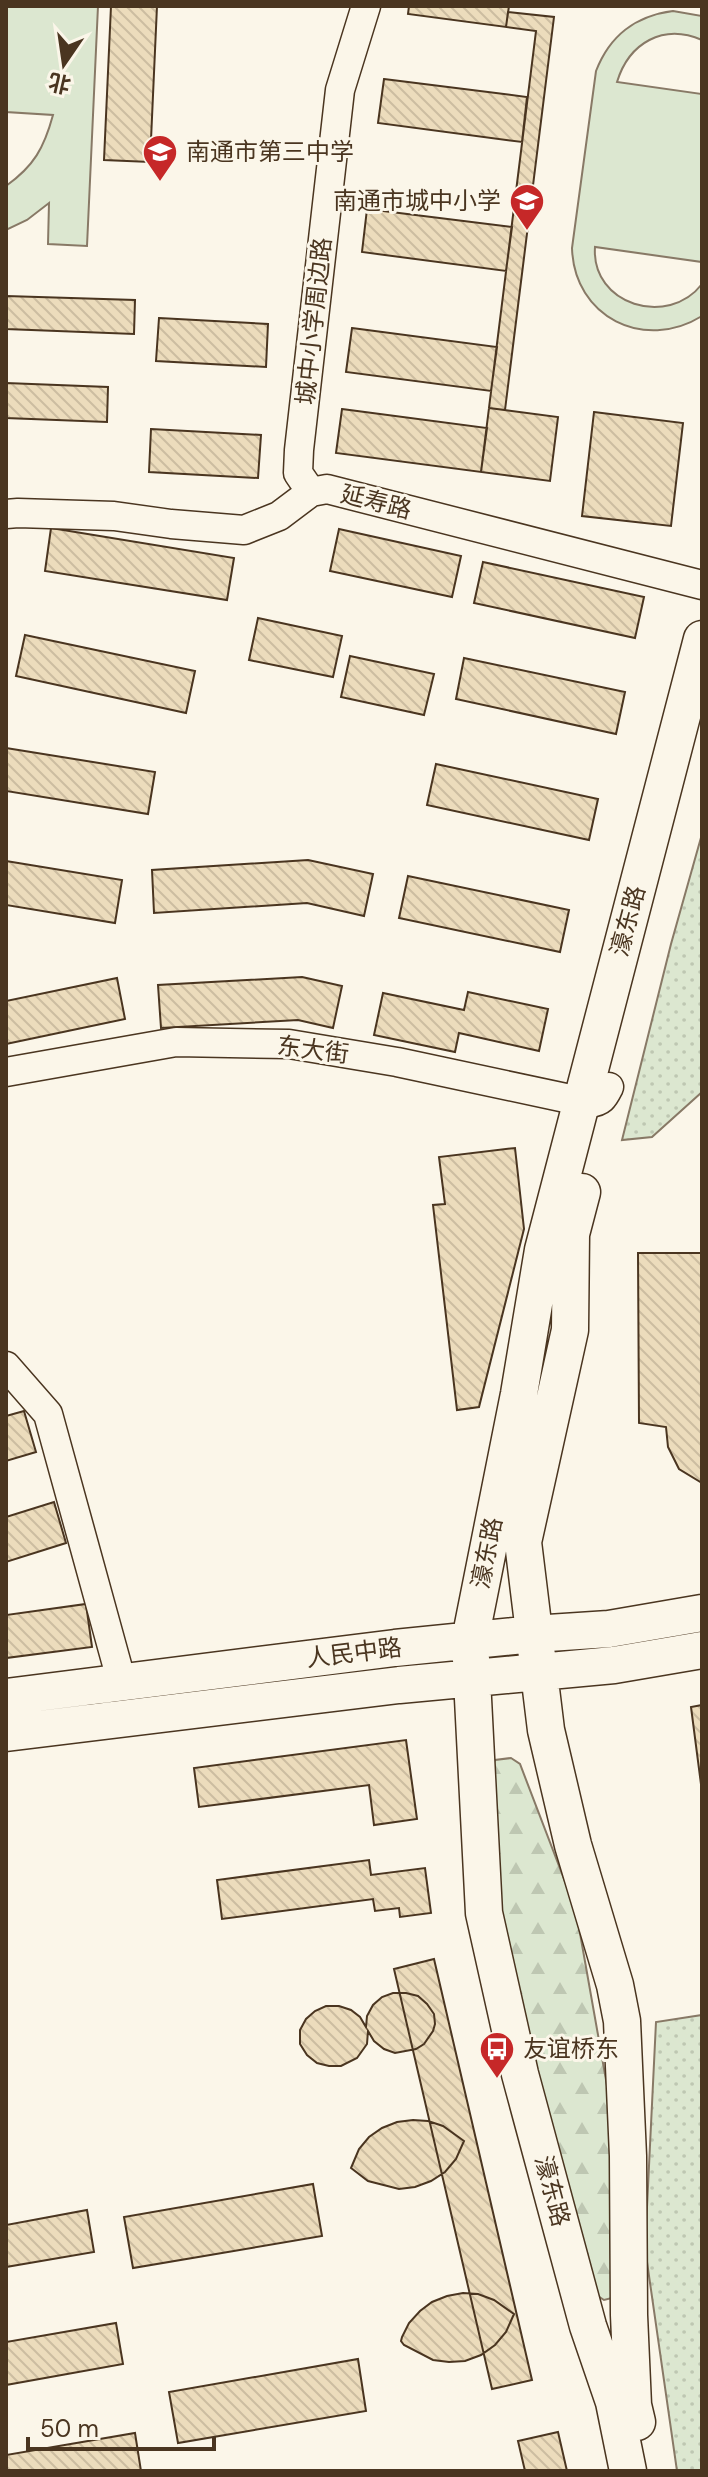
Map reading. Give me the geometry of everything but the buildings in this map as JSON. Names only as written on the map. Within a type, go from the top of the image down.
[{"type":"main road","name":"濠东路","points":[[647,2471],[633,2405],[622,2021],[615,1985],[573,1845],[546,1730],[523,1542],[570,1330],[571,1234],[594,1094],[702,639]]},
{"type":"main road","name":"濠东路","points":[[628,2471],[614,2402],[588,2326],[520,2074],[484,1913],[470,1640],[519,1394],[543,1250],[594,1094],[702,725]]},
{"type":"main road","name":"人民中路","points":[[6,1697],[470,1640],[609,1629],[702,1613]]},
{"type":"main road","name":"人民中路","points":[[6,1733],[472,1678],[614,1665],[702,1650]]},
{"type":"street","name":"城中小学周边路","points":[[311,492],[298,473],[299,450],[334,137],[340,90],[366,6]]},
{"type":"street","name":"延寿路","points":[[6,514],[114,516],[244,530],[279,516],[311,492],[327,489],[702,585]]},
{"type":"street","name":"东大街","points":[[6,1072],[176,1042],[289,1044],[594,1094]]},
{"type":"street","points":[[6,1366],[48,1414],[122,1683]]},
{"type":"green space","points":[[6,6],[98,6],[87,246],[48,244],[49,203],[27,220],[6,230],[6,186],[37,155],[53,115],[6,112]]},
{"type":"green space","points":[[673,11],[702,16],[702,40],[674,34],[649,40],[630,57],[617,82],[702,94],[702,262],[595,247],[597,267],[605,283],[618,296],[634,304],[652,307],[670,305],[687,297],[702,284],[702,316],[680,326],[658,330],[636,328],[616,321],[599,309],[585,293],[576,272],[572,248],[596,71],[609,47],[626,29],[647,17]]},
{"type":"green space","points":[[702,834],[702,1092],[652,1137],[622,1140],[671,944]]},
{"type":"green space","points":[[511,1758],[520,1764],[578,1922],[617,2142],[612,2298],[604,2300],[598,2296],[548,2135],[502,1928],[493,1765],[495,1760]]},
{"type":"green space","points":[[702,2015],[702,2471],[677,2471],[645,2248],[656,2022]]},
{"type":"place","name":"南通市第三中学","points":[[160,183]]},
{"type":"place","name":"南通市城中小学","points":[[527,232]]},
{"type":"place","name":"友谊桥东","points":[[497,2080]]}]
